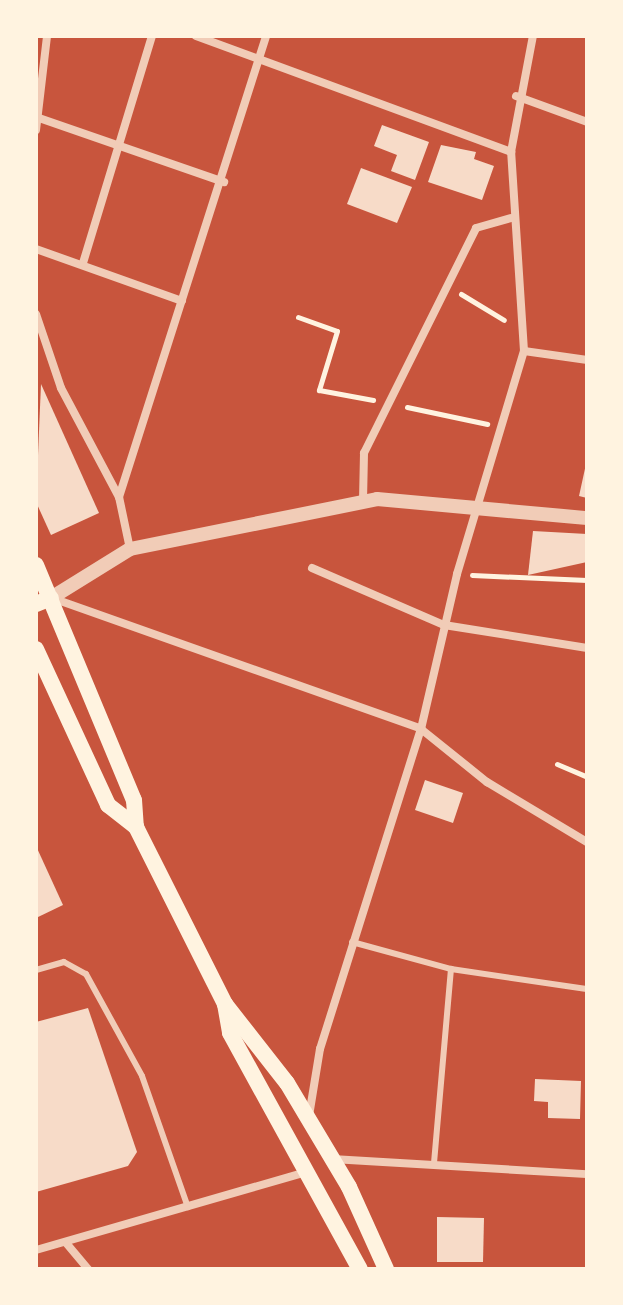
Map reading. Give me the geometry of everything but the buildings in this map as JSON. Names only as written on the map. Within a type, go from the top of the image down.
[{"type":"main road","points":[[36,565],[44,601],[134,800],[136,827],[225,1004],[239,1053],[360,1269]]},
{"type":"main road","points":[[36,649],[108,805],[136,827]]},
{"type":"main road","points":[[225,1004],[262,1042],[331,1159],[386,1269]]},
{"type":"street","points":[[36,130],[47,36]]},
{"type":"street","points":[[83,263],[122,144],[152,36]]},
{"type":"street","points":[[196,36],[511,152]]},
{"type":"street","points":[[119,497],[224,182],[266,36]]},
{"type":"street","points":[[308,1121],[351,942],[421,729],[457,574],[524,351],[511,218],[511,152],[516,96],[533,36]]},
{"type":"street","points":[[516,96],[587,122]]},
{"type":"street","points":[[39,118],[122,144],[224,182]]},
{"type":"street","points":[[363,501],[364,453],[476,228],[511,218]]},
{"type":"street","points":[[36,249],[83,263],[182,301]]},
{"type":"street","points":[[36,314],[61,388],[119,497],[130,549]]},
{"type":"street","points":[[524,351],[587,360]]},
{"type":"street","points":[[44,601],[130,549],[363,501],[477,507],[587,518]]},
{"type":"street","points":[[312,568],[444,625],[587,648]]},
{"type":"street","points":[[44,601],[421,729],[487,782],[587,842]]},
{"type":"street","points":[[331,1159],[587,1174]]},
{"type":"street","points":[[36,1250],[67,1244],[307,1172]]},
{"type":"street","points":[[67,1244],[88,1269]]},
{"type":"lane","points":[[351,942],[451,969],[587,989]]},
{"type":"lane","points":[[36,970],[64,962],[86,974],[142,1076],[188,1207]]},
{"type":"lane","points":[[434,1163],[451,969]]},
{"type":"path","points":[[447,285],[522,331]]},
{"type":"path","points":[[457,574],[587,580]]},
{"type":"path","points":[[557,764],[587,777]]}]
